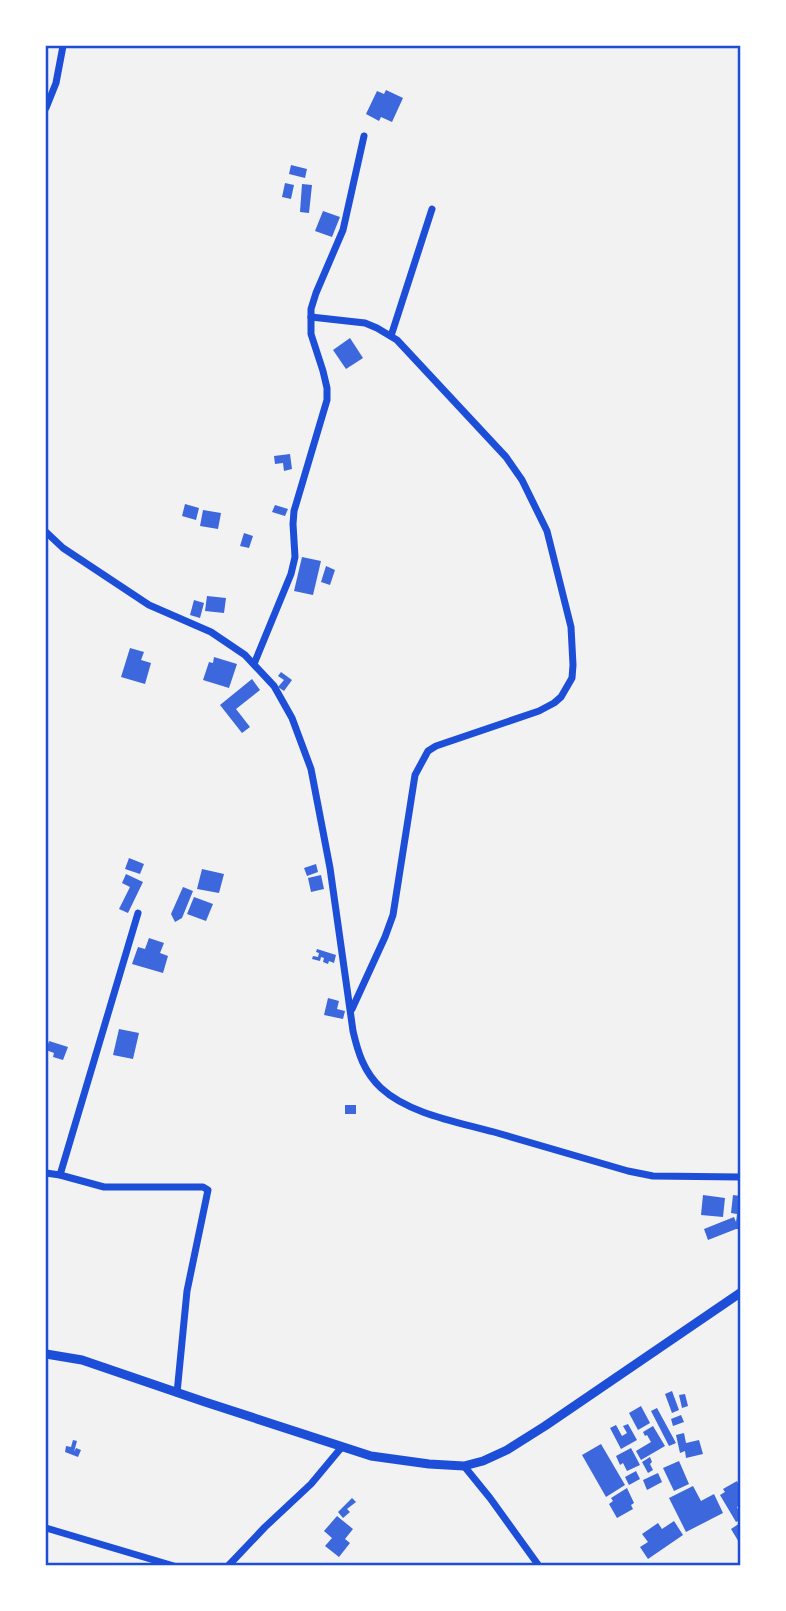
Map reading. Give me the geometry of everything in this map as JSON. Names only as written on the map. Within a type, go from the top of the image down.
[{"type":"street","points":[[46,108],[56,83],[63,46]]},
{"type":"street","points":[[254,664],[291,574],[295,557],[294,510],[327,400],[327,388],[312,334],[311,309],[343,230],[364,136]]},
{"type":"street","points":[[391,336],[432,209]]},
{"type":"street","points":[[312,317],[365,323],[397,340],[506,457],[522,480],[547,531],[571,627],[572,678],[554,703],[539,711],[436,746],[428,751],[422,760],[415,775],[410,801],[393,915],[351,1010]]},
{"type":"street","points":[[46,532],[63,548],[149,605],[211,632],[246,655],[274,686],[292,718],[311,769],[330,868],[353,1031],[359,1056],[367,1072],[380,1087],[394,1098],[427,1113],[628,1171],[653,1176],[740,1177]]},
{"type":"street","points":[[60,1175],[138,913]]},
{"type":"street","points":[[46,1173],[104,1187],[203,1187],[208,1190],[187,1291],[177,1393]]},
{"type":"street","points":[[46,1354],[82,1360],[341,1448],[371,1456],[464,1466],[507,1450],[740,1293]]},
{"type":"street","points":[[228,1566],[311,1484],[341,1448]]},
{"type":"street","points":[[464,1466],[539,1566]]},
{"type":"street","points":[[46,1528],[174,1566]]},
{"type":"building","points":[[386,90],[403,98],[392,122],[381,117],[379,121],[366,114],[377,91],[384,94]]},
{"type":"building","points":[[291,165],[307,169],[305,178],[289,174]]},
{"type":"building","points":[[285,183],[294,185],[291,199],[282,197]]},
{"type":"building","points":[[302,184],[312,185],[309,213],[300,212]]},
{"type":"building","points":[[323,211],[340,217],[332,237],[315,231]]},
{"type":"building","points":[[350,338],[363,358],[346,369],[333,350]]},
{"type":"building","points":[[290,454],[292,469],[284,471],[283,463],[275,464],[274,456]]},
{"type":"building","points":[[185,504],[199,508],[196,520],[182,516]]},
{"type":"building","points":[[275,505],[288,509],[285,516],[272,512]]},
{"type":"building","points":[[203,510],[221,513],[218,529],[200,526]]},
{"type":"building","points":[[244,533],[253,536],[249,548],[240,546]]},
{"type":"building","points":[[302,557],[321,561],[313,595],[294,591]]},
{"type":"building","points":[[326,566],[335,570],[330,585],[321,582]]},
{"type":"building","points":[[207,596],[226,598],[224,613],[205,611]]},
{"type":"building","points":[[194,600],[204,603],[200,618],[190,615]]},
{"type":"building","points":[[130,648],[144,652],[141,660],[151,663],[145,684],[121,677]]},
{"type":"building","points":[[214,657],[237,664],[229,688],[203,680],[209,662],[213,663]]},
{"type":"building","points":[[281,672],[292,680],[284,691],[278,687],[284,680],[278,676]]},
{"type":"building","points":[[252,679],[260,690],[236,709],[250,727],[242,733],[220,705]]},
{"type":"building","points":[[129,858],[144,864],[140,874],[125,869]]},
{"type":"building","points":[[316,864],[318,872],[307,876],[304,868]]},
{"type":"building","points":[[202,869],[224,874],[219,893],[197,889]]},
{"type":"building","points":[[126,874],[143,882],[128,913],[119,909],[130,887],[122,883]]},
{"type":"building","points":[[321,875],[324,889],[311,892],[308,878]]},
{"type":"building","points":[[183,887],[193,891],[182,918],[175,922],[171,914]]},
{"type":"building","points":[[194,897],[213,904],[206,921],[187,914]]},
{"type":"building","points":[[149,938],[164,943],[160,953],[168,956],[163,973],[132,964],[138,947],[145,949]]},
{"type":"building","points":[[317,949],[336,955],[334,963],[323,962],[324,958],[321,957],[320,961],[312,959],[313,956],[318,957]]},
{"type":"building","points":[[328,998],[339,1001],[337,1009],[345,1011],[343,1019],[324,1015]]},
{"type":"building","points":[[119,1029],[139,1033],[133,1059],[113,1055]]},
{"type":"building","points":[[49,1041],[68,1047],[63,1060],[53,1057],[54,1053],[46,1050]]},
{"type":"building","points":[[345,1105],[356,1105],[356,1114],[345,1114]]},
{"type":"building","points":[[703,1195],[725,1198],[723,1217],[701,1215]]},
{"type":"building","points":[[733,1195],[740,1196],[740,1229],[708,1240],[704,1229],[734,1217],[736,1222],[737,1214],[731,1213]]},
{"type":"building","points":[[672,1391],[679,1410],[672,1413],[665,1394]]},
{"type":"building","points":[[685,1394],[688,1406],[682,1408],[679,1395]]},
{"type":"building","points":[[641,1406],[650,1423],[638,1430],[629,1413]]},
{"type":"building","points":[[657,1408],[676,1443],[669,1446],[651,1411]]},
{"type":"building","points":[[681,1415],[684,1422],[673,1426],[671,1419]]},
{"type":"building","points":[[628,1424],[637,1440],[621,1449],[610,1428],[616,1425],[622,1436],[627,1433],[623,1426]]},
{"type":"building","points":[[653,1426],[665,1446],[641,1460],[636,1451],[651,1442],[643,1432]]},
{"type":"building","points":[[684,1433],[686,1443],[699,1440],[703,1454],[686,1458],[685,1451],[680,1453],[676,1435]]},
{"type":"building","points":[[73,1440],[77,1441],[74,1452],[76,1448],[81,1450],[78,1457],[65,1452],[66,1446],[71,1447]]},
{"type":"building","points":[[601,1444],[625,1485],[606,1497],[582,1455]]},
{"type":"building","points":[[631,1448],[640,1465],[627,1471],[616,1456]]},
{"type":"building","points":[[650,1457],[653,1470],[648,1473],[642,1462]]},
{"type":"building","points":[[679,1461],[689,1484],[674,1491],[663,1468]]},
{"type":"building","points":[[636,1471],[640,1479],[629,1485],[625,1477]]},
{"type":"building","points":[[658,1473],[662,1482],[647,1490],[643,1480]]},
{"type":"building","points":[[737,1481],[740,1487],[740,1505],[737,1507],[740,1520],[736,1522],[720,1495],[725,1492],[723,1489]]},
{"type":"building","points":[[693,1486],[701,1501],[714,1494],[723,1513],[686,1532],[669,1498]]},
{"type":"building","points":[[627,1488],[634,1503],[631,1505],[633,1509],[617,1518],[609,1504],[613,1501],[611,1498]]},
{"type":"building","points":[[352,1498],[356,1502],[347,1509],[350,1512],[343,1518],[338,1512]]},
{"type":"building","points":[[337,1516],[353,1529],[345,1539],[350,1543],[339,1557],[325,1546],[332,1538],[324,1531]]},
{"type":"building","points":[[674,1521],[683,1535],[648,1559],[640,1547],[648,1542],[642,1534],[658,1523],[662,1529]]},
{"type":"building","points":[[740,1523],[740,1544],[731,1529]]}]
